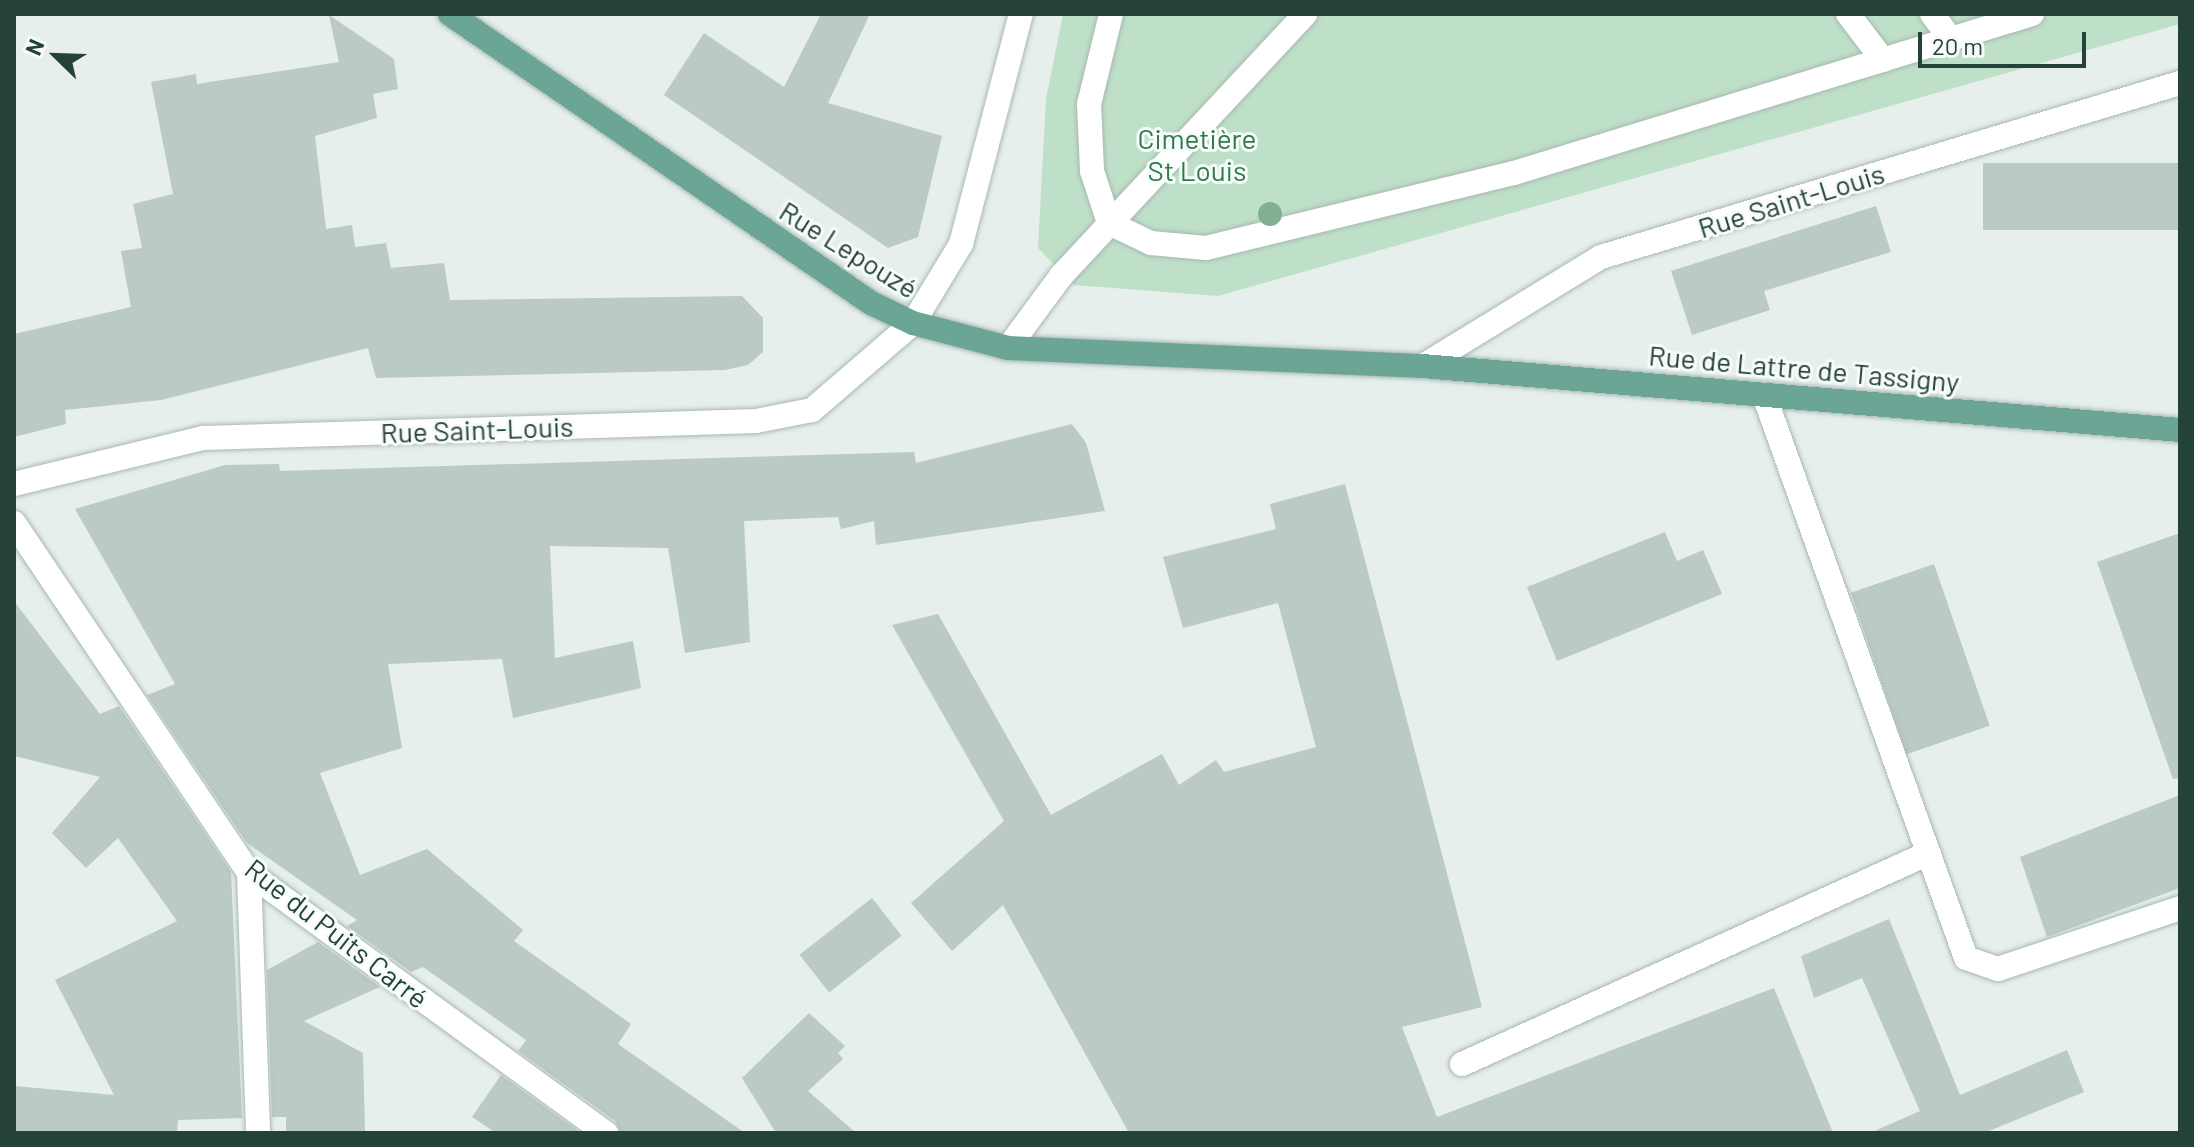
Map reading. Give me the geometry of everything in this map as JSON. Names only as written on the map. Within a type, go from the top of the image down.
[{"type":"main road","name":"Rue Lepouzé","points":[[450,14],[813,267],[913,323],[1008,348],[1423,366]]},
{"type":"main road","name":"Rue de Lattre de Tassigny","points":[[1423,366],[2180,430]]},
{"type":"street","name":"Rue Saint-Louis","points":[[14,484],[203,438],[756,421],[812,410],[913,323],[961,244],[1021,14]]},
{"type":"street","points":[[1111,14],[1089,104],[1092,171],[1109,223],[1151,243],[1206,248],[1514,173],[2032,14]]},
{"type":"street","points":[[1008,348],[1109,223],[1305,14]]},
{"type":"street","points":[[1848,14],[1883,60]]},
{"type":"street","points":[[1932,14],[1951,39]]},
{"type":"street","name":"Rue Saint-Louis","points":[[1423,366],[1601,257],[2180,83]]},
{"type":"street","points":[[1764,395],[1929,853],[1975,967],[1998,969],[2180,908]]},
{"type":"street","name":"Rue du Puits Carré","points":[[14,523],[249,873],[606,1133]]},
{"type":"street","points":[[1462,1064],[1929,853]]},
{"type":"street","points":[[249,873],[258,1133]]},
{"type":"green space","name":"Cimetière St Louis","points":[[1063,14],[2180,14],[2180,24],[1218,296],[1074,285],[1038,248],[1046,99]]},
{"type":"building","points":[[821,14],[870,14],[828,103],[942,136],[918,237],[888,248],[664,95],[704,33],[784,87]]},
{"type":"building","points":[[329,15],[394,59],[398,89],[373,94],[377,118],[315,136],[326,229],[352,225],[355,247],[386,243],[391,268],[444,263],[450,300],[742,296],[763,318],[763,352],[748,365],[725,370],[376,378],[368,348],[161,400],[65,410],[66,424],[14,437],[14,334],[131,307],[121,251],[142,248],[133,204],[173,194],[151,82],[196,74],[197,84],[339,62]]},
{"type":"building","points":[[1983,163],[2180,163],[2180,230],[1983,230]]},
{"type":"building","points":[[1876,206],[1891,252],[1764,291],[1770,310],[1692,335],[1671,271]]},
{"type":"building","points":[[1072,424],[1086,443],[1105,511],[876,545],[874,521],[841,529],[838,517],[744,521],[750,642],[685,653],[668,548],[550,546],[555,658],[633,641],[641,688],[513,718],[502,659],[388,664],[402,748],[320,773],[360,875],[427,849],[523,930],[514,941],[631,1024],[618,1044],[745,1133],[621,1133],[615,1121],[518,1051],[526,1040],[423,967],[411,972],[347,926],[357,920],[247,843],[147,695],[175,684],[75,509],[225,465],[279,464],[280,471],[914,452],[916,463]]},
{"type":"building","points":[[1345,484],[1482,1007],[1402,1027],[1437,1117],[1774,988],[1833,1133],[1129,1133],[1003,905],[952,951],[911,903],[1004,821],[892,625],[938,614],[1051,815],[1162,754],[1179,785],[1216,760],[1224,772],[1316,747],[1278,603],[1183,628],[1163,557],[1276,529],[1270,504]]},
{"type":"building","points":[[1665,532],[1677,561],[1703,550],[1722,594],[1557,661],[1527,587]]},
{"type":"building","points":[[2180,533],[2180,778],[2173,779],[2097,562]]},
{"type":"building","points":[[1934,564],[1990,726],[1906,754],[1851,593]]},
{"type":"building","points":[[14,601],[100,714],[119,706],[231,872],[242,1118],[178,1120],[177,1133],[14,1133],[14,1086],[114,1095],[55,980],[177,921],[118,838],[86,868],[52,833],[100,777],[14,756]]},
{"type":"building","points":[[2180,795],[2180,888],[2047,937],[2020,857]]},
{"type":"building","points":[[872,898],[902,936],[829,992],[800,955]]},
{"type":"building","points":[[1889,919],[1960,1095],[2067,1050],[2084,1092],[1984,1133],[1870,1133],[1920,1111],[1862,978],[1814,998],[1801,956]]},
{"type":"building","points":[[318,942],[380,987],[304,1021],[363,1053],[365,1133],[286,1133],[286,1117],[272,1117],[267,970]]},
{"type":"building","points":[[809,1013],[845,1046],[838,1053],[843,1059],[808,1091],[856,1133],[776,1133],[742,1078]]},
{"type":"building","points":[[501,1075],[581,1133],[496,1133],[472,1117]]}]
